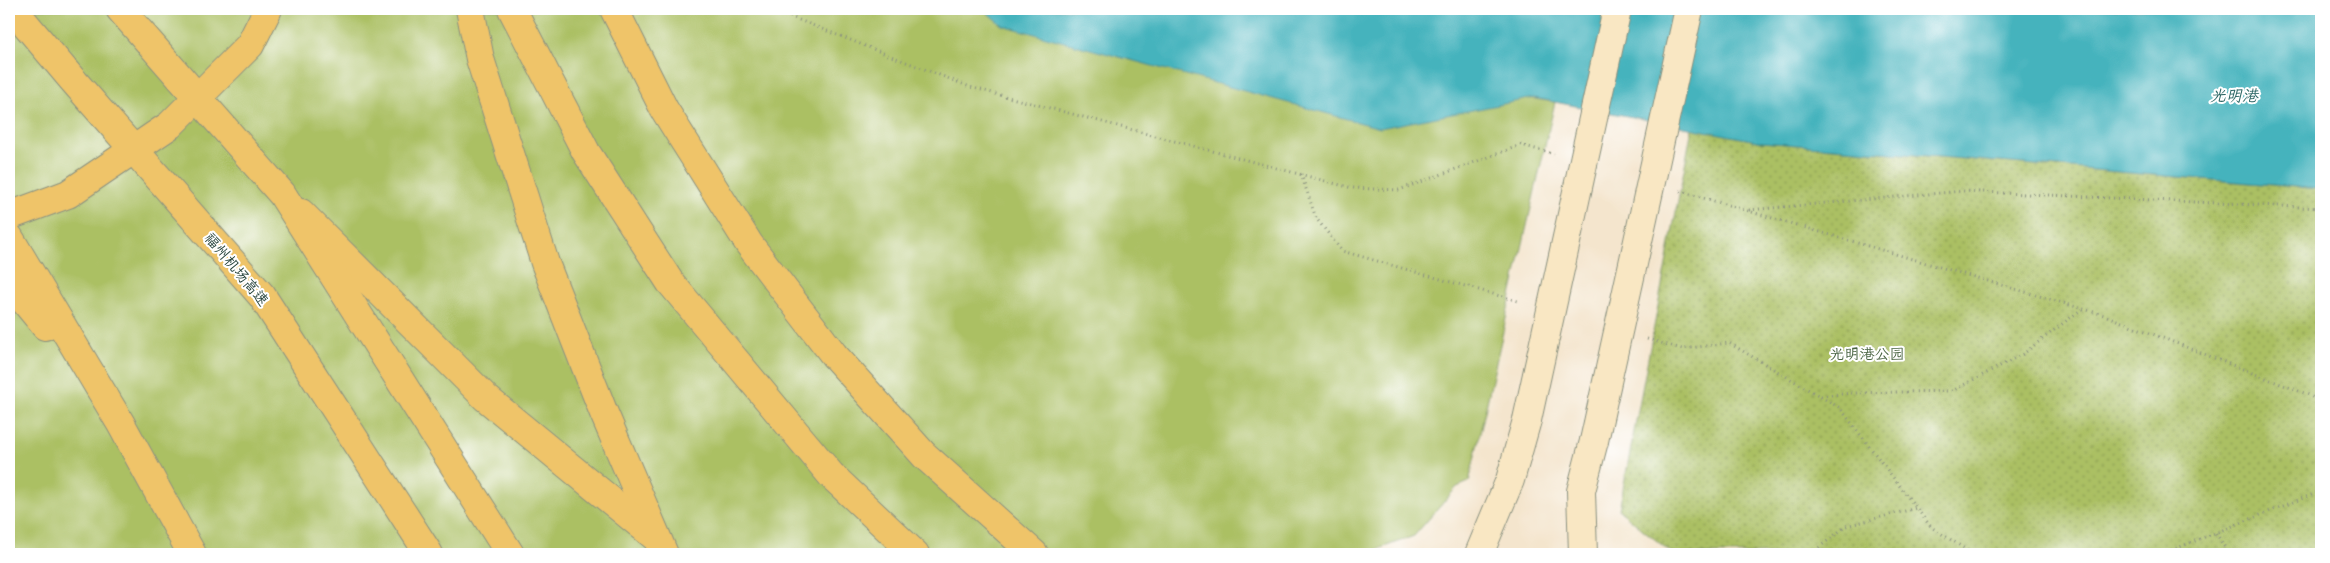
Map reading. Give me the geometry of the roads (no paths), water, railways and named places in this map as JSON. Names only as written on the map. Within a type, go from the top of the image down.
[{"type":"highway","name":"福州机场高速","points":[[14,9],[71,78],[262,296],[429,554]]},
{"type":"highway","points":[[120,9],[282,194],[486,398],[677,554]]},
{"type":"highway","points":[[9,216],[68,194],[170,125],[250,45],[268,9]]},
{"type":"highway","points":[[470,9],[480,59],[545,263],[603,411],[664,554]]},
{"type":"highway","points":[[512,9],[586,152],[670,282],[830,474],[915,554]]},
{"type":"highway","points":[[614,9],[664,109],[749,244],[834,355],[924,455],[1034,554]]},
{"type":"highway","points":[[9,22],[71,78]]},
{"type":"highway","points":[[282,194],[510,554]]},
{"type":"highway","points":[[9,237],[122,424],[192,554]]},
{"type":"highway","points":[[9,282],[122,424]]},
{"type":"main road","points":[[1479,554],[1510,480],[1527,420],[1618,9]]},
{"type":"main road","points":[[1583,554],[1581,491],[1594,441],[1689,9]]},
{"type":"water","name":"光明港","points":[[983,9],[2321,9],[2321,189],[1762,142],[1534,98],[1380,128],[1002,25]]},
{"type":"park label","name":"光明港公园","points":[[1867,353]]}]
